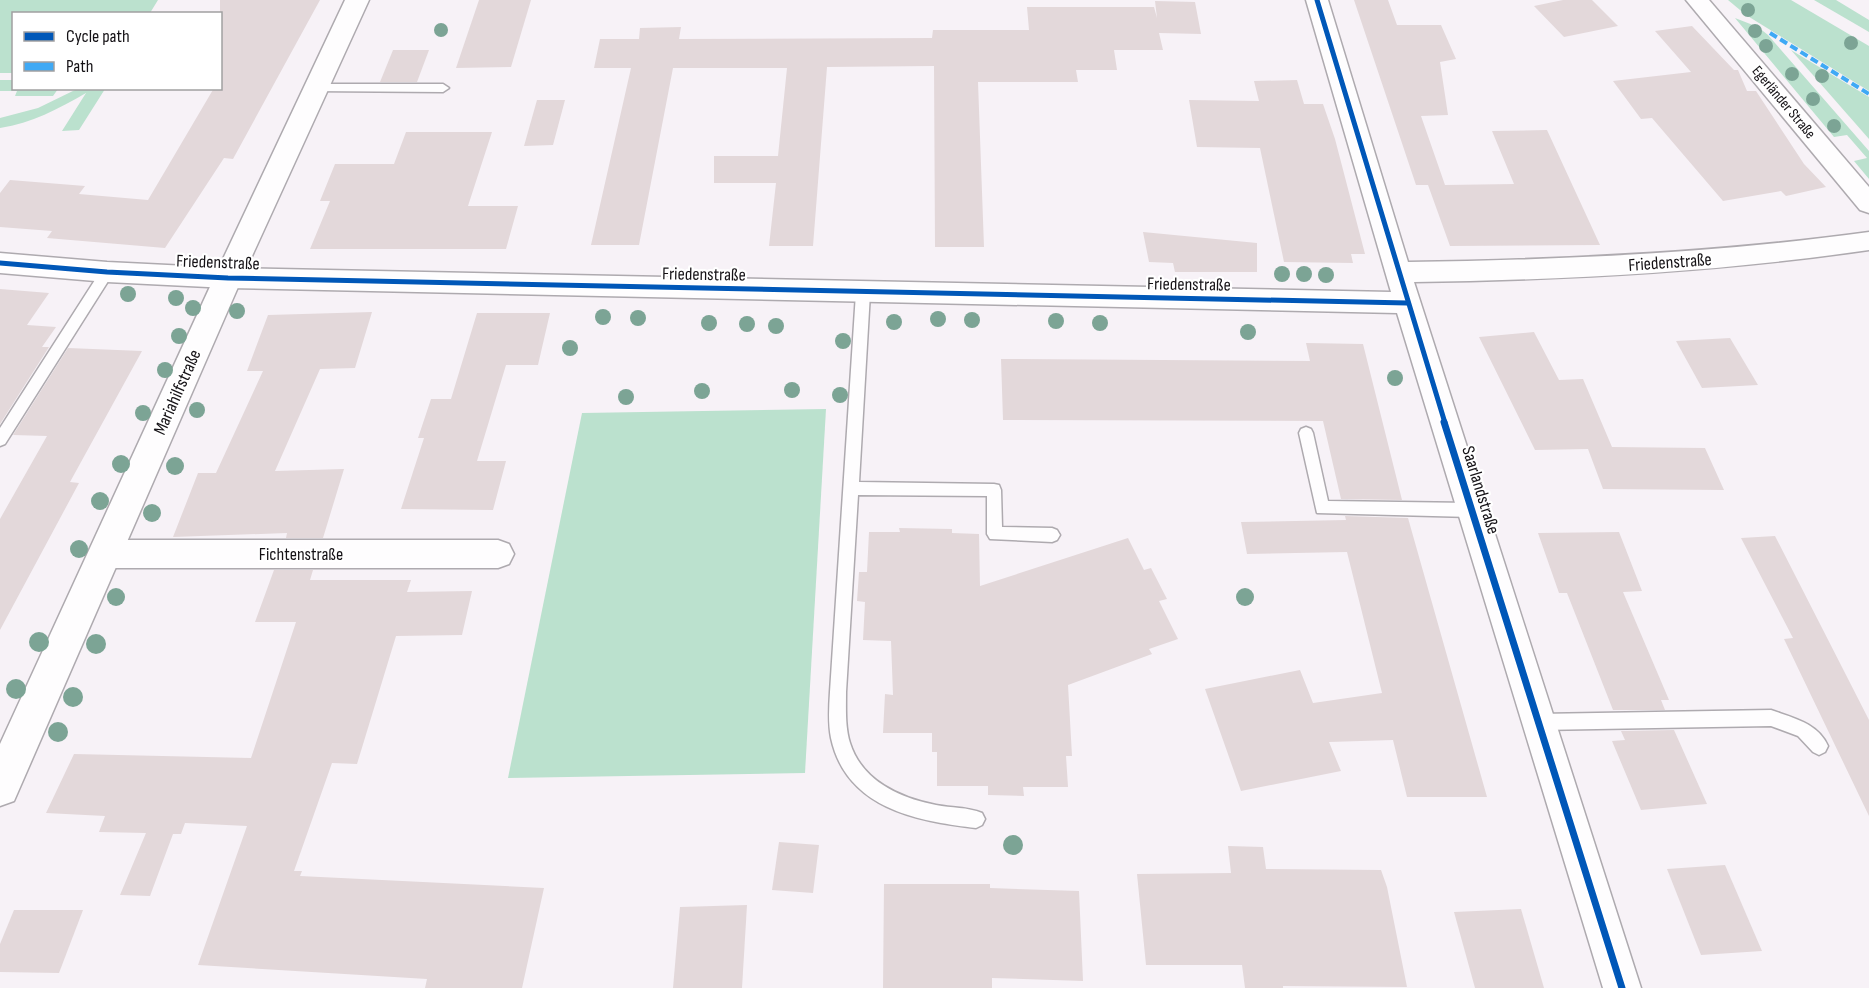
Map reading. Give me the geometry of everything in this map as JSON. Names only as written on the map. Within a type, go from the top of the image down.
[{"type":"street","name":"Mariahilfstraße","points":[[0,787],[228,278],[357,0]]},
{"type":"street","name":"Saarlandstraße","points":[[1317,0],[1407,303],[1622,988]]},
{"type":"street","name":"Egerländer Straße","points":[[1697,0],[1869,204]]},
{"type":"street","name":"Friedenstraße","points":[[1398,272],[1640,265],[1753,255],[1869,241]]},
{"type":"street","name":"Friedenstraße","points":[[0,263],[108,272],[228,278],[1407,303]]},
{"type":"street","name":"Fichtenstraße","points":[[104,554],[498,554]]},
{"type":"lane","points":[[316,88],[443,88]]},
{"type":"lane","points":[[0,440],[108,272]]},
{"type":"lane","points":[[862,293],[838,702],[838,721],[843,751],[863,782],[880,795],[908,808],[976,819]]},
{"type":"lane","points":[[1306,433],[1322,508],[1472,510]]},
{"type":"lane","points":[[851,488],[994,490],[995,534],[1052,535]]},
{"type":"lane","points":[[1539,722],[1771,718],[1804,730],[1820,746]]},
{"type":"green space","points":[[0,0],[158,0],[151,12],[12,12],[12,73],[0,73]]},
{"type":"green space","points":[[1728,0],[1791,0],[1869,46],[1869,91],[1746,15]]},
{"type":"green space","points":[[1814,0],[1836,0],[1869,20],[1869,32]]},
{"type":"green space","points":[[1735,18],[1758,27],[1768,35],[1869,151],[1869,179],[1854,161],[1867,158],[1847,135],[1834,137]]},
{"type":"green space","points":[[1791,50],[1869,97],[1869,139]]},
{"type":"green space","points":[[0,80],[12,80],[12,90],[57,90],[53,96],[15,96],[17,91],[0,91]]},
{"type":"green space","points":[[75,90],[104,90],[79,130],[62,131],[86,93],[34,119],[0,128],[0,118],[38,108]]},
{"type":"green space","points":[[826,409],[805,773],[508,778],[582,413]]},
{"type":"building","points":[[220,0],[320,0],[233,159],[224,158],[165,248],[47,238],[52,231],[0,227],[0,193],[10,180],[85,186],[79,194],[148,200],[213,90],[222,90],[222,12],[220,12]]},
{"type":"building","points":[[479,0],[531,0],[511,67],[456,68]]},
{"type":"building","points":[[1354,0],[1388,0],[1397,25],[1441,25],[1456,59],[1440,62],[1448,115],[1421,116],[1445,185],[1514,184],[1492,131],[1547,130],[1600,245],[1450,246],[1428,185],[1416,185]]},
{"type":"building","points":[[1563,0],[1592,0],[1618,26],[1564,37],[1534,6]]},
{"type":"building","points":[[1155,1],[1195,2],[1201,34],[1159,33],[1163,50],[1114,50],[1117,70],[1076,70],[1078,82],[978,82],[984,247],[935,247],[934,66],[827,67],[813,246],[769,246],[776,183],[714,183],[714,156],[778,156],[787,68],[673,68],[639,245],[591,245],[631,68],[594,68],[600,39],[639,39],[640,28],[681,27],[679,39],[932,38],[933,30],[1029,30],[1027,7],[1154,7],[1157,18]]},
{"type":"building","points":[[1692,26],[1734,70],[1738,70],[1747,91],[1756,91],[1804,164],[1826,187],[1786,196],[1781,191],[1723,201],[1652,118],[1641,119],[1613,81],[1691,72],[1655,31]]},
{"type":"building","points":[[393,50],[429,50],[417,82],[380,82]]},
{"type":"building","points":[[1297,80],[1304,104],[1323,104],[1335,139],[1365,254],[1351,254],[1353,263],[1284,262],[1260,148],[1197,147],[1189,100],[1259,101],[1254,81]]},
{"type":"building","points":[[537,100],[565,100],[553,145],[524,146]]},
{"type":"building","points":[[406,132],[492,132],[468,206],[518,206],[506,249],[310,249],[330,201],[320,201],[335,164],[394,164]]},
{"type":"building","points":[[1143,232],[1257,243],[1257,272],[1175,272],[1173,263],[1149,262]]},
{"type":"building","points":[[0,289],[49,293],[27,325],[56,327],[42,347],[49,347],[0,424]]},
{"type":"building","points":[[372,312],[355,368],[320,369],[275,471],[344,469],[323,538],[286,538],[287,533],[173,537],[198,473],[216,473],[263,371],[247,371],[268,315]]},
{"type":"building","points":[[477,313],[550,313],[538,365],[506,365],[477,461],[506,461],[493,510],[401,509],[424,438],[418,438],[431,399],[451,399]]},
{"type":"building","points":[[1534,332],[1559,380],[1583,379],[1612,447],[1705,448],[1724,490],[1603,489],[1588,449],[1535,450],[1479,337]]},
{"type":"building","points":[[1730,338],[1758,385],[1702,388],[1676,341]]},
{"type":"building","points":[[1306,343],[1363,344],[1402,500],[1341,499],[1323,421],[1003,420],[1001,359],[1310,361]]},
{"type":"building","points":[[68,348],[142,351],[70,482],[79,483],[0,630],[0,519],[47,436],[13,435]]},
{"type":"building","points":[[1345,516],[1408,518],[1487,797],[1407,797],[1393,740],[1329,742],[1341,771],[1241,791],[1205,689],[1300,670],[1313,703],[1382,693],[1347,552],[1247,554],[1241,522],[1346,520]]},
{"type":"building","points":[[899,528],[952,529],[952,533],[979,534],[980,586],[1128,538],[1144,570],[1151,568],[1167,599],[1159,601],[1178,639],[1149,649],[1152,654],[1068,685],[1072,756],[1066,756],[1068,787],[1023,787],[1024,796],[988,795],[988,786],[937,786],[937,752],[932,752],[932,733],[883,733],[885,694],[893,695],[891,641],[863,640],[865,602],[857,601],[859,572],[867,572],[869,532],[900,532]]},
{"type":"building","points":[[1619,532],[1642,591],[1623,592],[1669,700],[1661,700],[1665,710],[1613,710],[1567,593],[1559,593],[1538,533]]},
{"type":"building","points":[[1775,536],[1869,720],[1869,816],[1784,639],[1793,638],[1741,538]]},
{"type":"building","points":[[274,570],[313,570],[310,580],[411,580],[407,592],[472,591],[462,635],[396,636],[357,764],[332,763],[294,871],[302,871],[300,876],[544,888],[522,988],[425,988],[427,979],[198,965],[247,826],[185,823],[181,834],[173,834],[150,896],[120,895],[146,833],[99,832],[105,816],[46,813],[74,754],[251,758],[296,622],[255,622]]},
{"type":"building","points":[[1674,730],[1707,804],[1641,810],[1612,741],[1625,740],[1621,731]]},
{"type":"building","points":[[779,842],[819,845],[813,893],[772,890]]},
{"type":"building","points":[[1228,846],[1263,847],[1266,869],[1381,870],[1387,887],[1407,987],[1245,988],[1242,965],[1146,965],[1137,874],[1231,873]]},
{"type":"building","points":[[1725,865],[1762,951],[1701,955],[1667,869]]},
{"type":"building","points":[[884,884],[990,884],[990,888],[1079,891],[1083,981],[992,978],[992,988],[883,988]]},
{"type":"building","points":[[747,905],[742,988],[673,988],[680,907]]},
{"type":"building","points":[[1521,909],[1544,988],[1475,988],[1454,912]]},
{"type":"building","points":[[14,910],[83,910],[59,973],[0,972],[0,944]]},
{"type":"marked path","points":[[1770,33],[1869,94]]},
{"type":"cycle path","points":[[1317,0],[1407,303],[1622,988]]},
{"type":"cycle path","points":[[0,263],[107,272],[228,278],[1407,303]]}]
